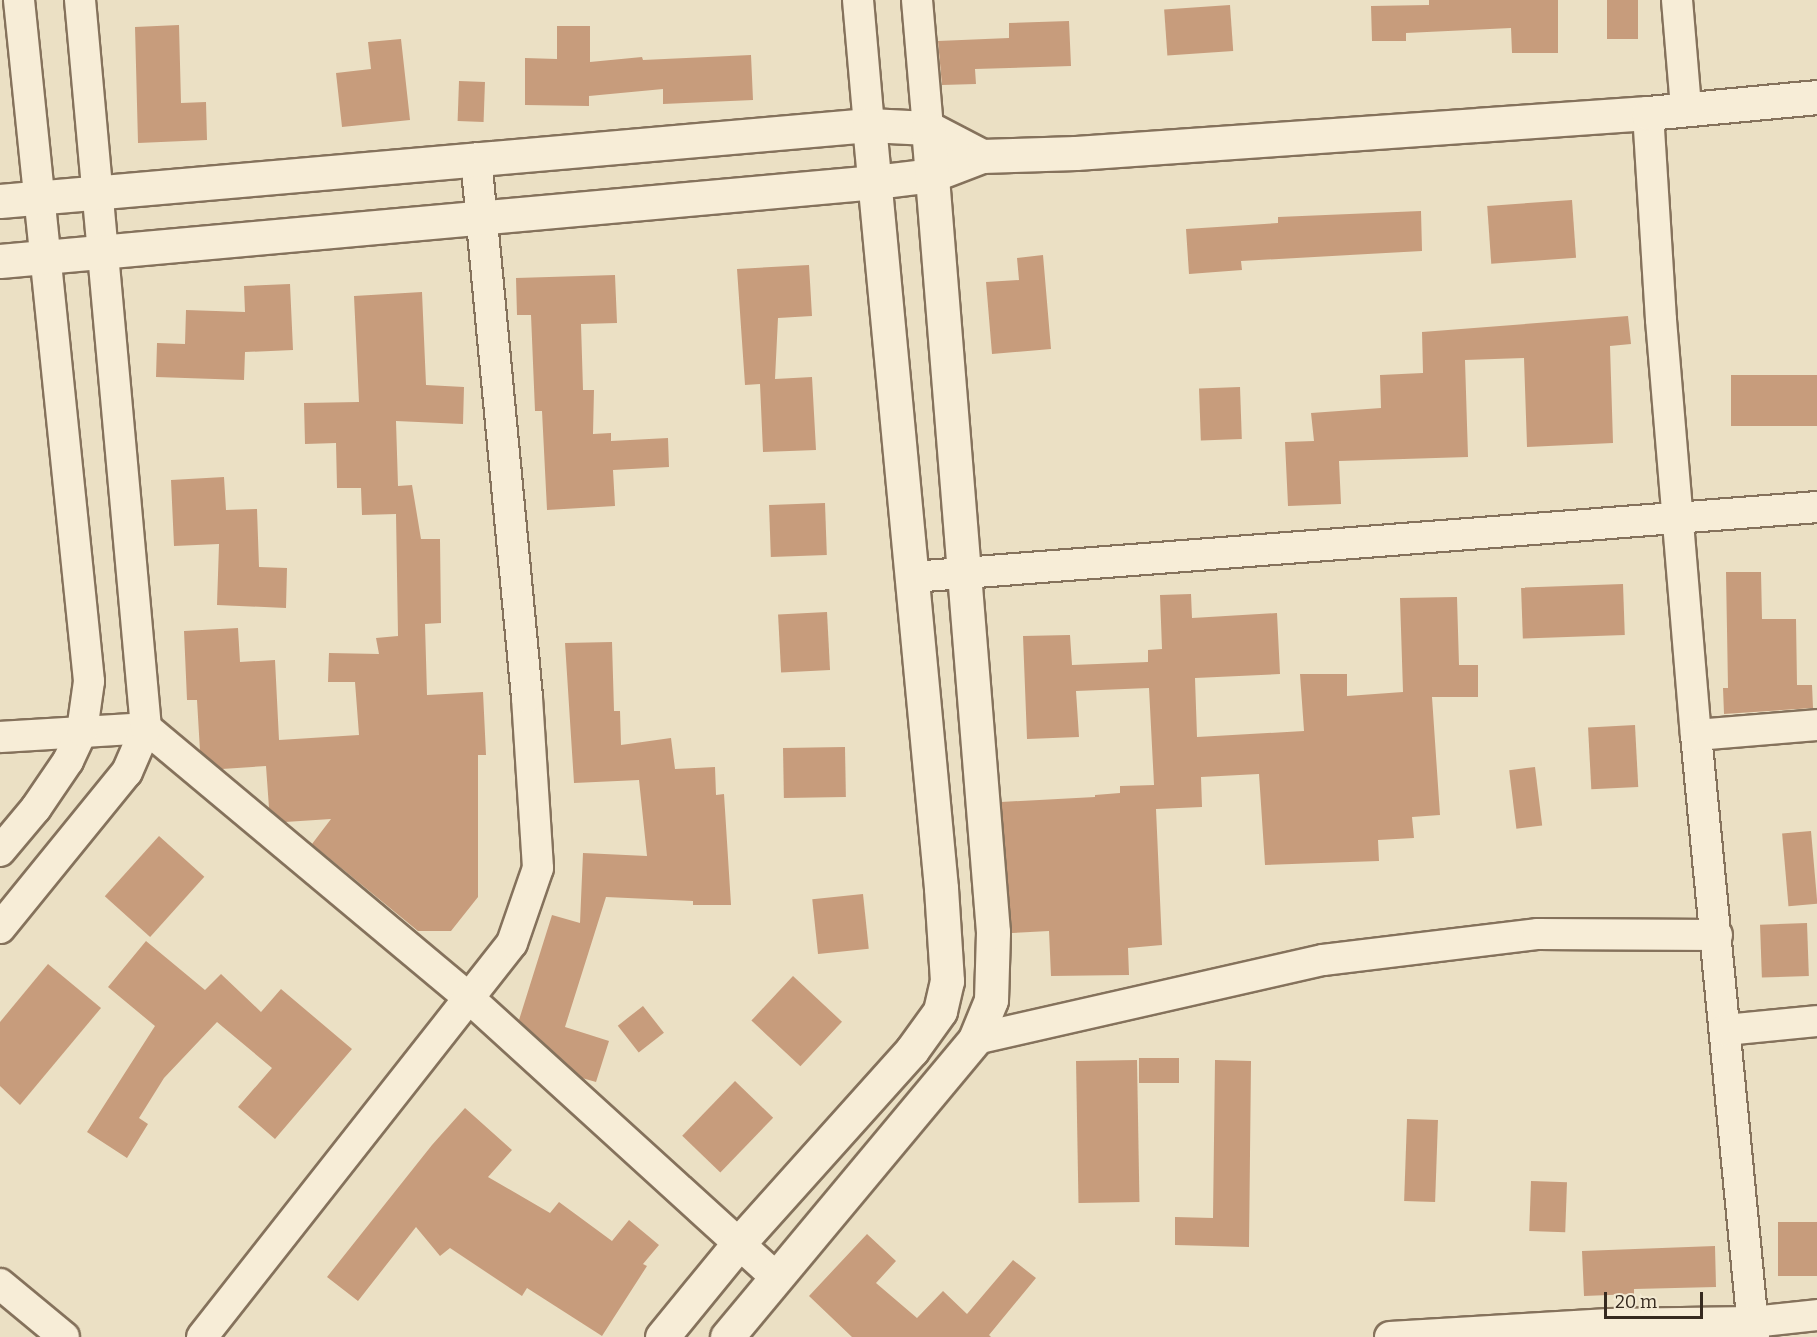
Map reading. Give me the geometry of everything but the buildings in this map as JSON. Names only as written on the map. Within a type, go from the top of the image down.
[{"type":"street","points":[[0,851],[36,808],[68,761],[82,730],[89,681],[41,198],[18,0]]},
{"type":"street","points":[[0,928],[127,772],[146,728],[80,0]]},
{"type":"street","points":[[662,1337],[738,1244],[912,1050],[940,1011],[947,981],[858,0]]},
{"type":"street","points":[[727,1337],[975,1039],[991,1000],[993,932],[917,0]]},
{"type":"street","points":[[1677,0],[1686,108]]},
{"type":"street","points":[[0,261],[875,182],[932,175],[982,156],[1076,153],[1648,113],[1817,97]]},
{"type":"street","points":[[1648,113],[1661,320],[1696,735],[1754,1329]]},
{"type":"street","points":[[0,201],[869,125],[928,128],[982,156]]},
{"type":"street","points":[[202,1337],[512,943],[538,868],[526,697],[476,158]]},
{"type":"street","points":[[912,577],[1817,507]]},
{"type":"street","points":[[1696,735],[1817,725]]},
{"type":"street","points":[[0,737],[82,730],[146,728],[470,999],[776,1277]]},
{"type":"street","points":[[936,840],[985,837]]},
{"type":"street","points":[[975,1039],[1323,960],[1538,934],[1717,935]]},
{"type":"street","points":[[1725,1030],[1817,1021]]},
{"type":"street","points":[[0,1284],[64,1337]]},
{"type":"street","points":[[1390,1337],[1609,1324],[1754,1329],[1817,1315]]}]
